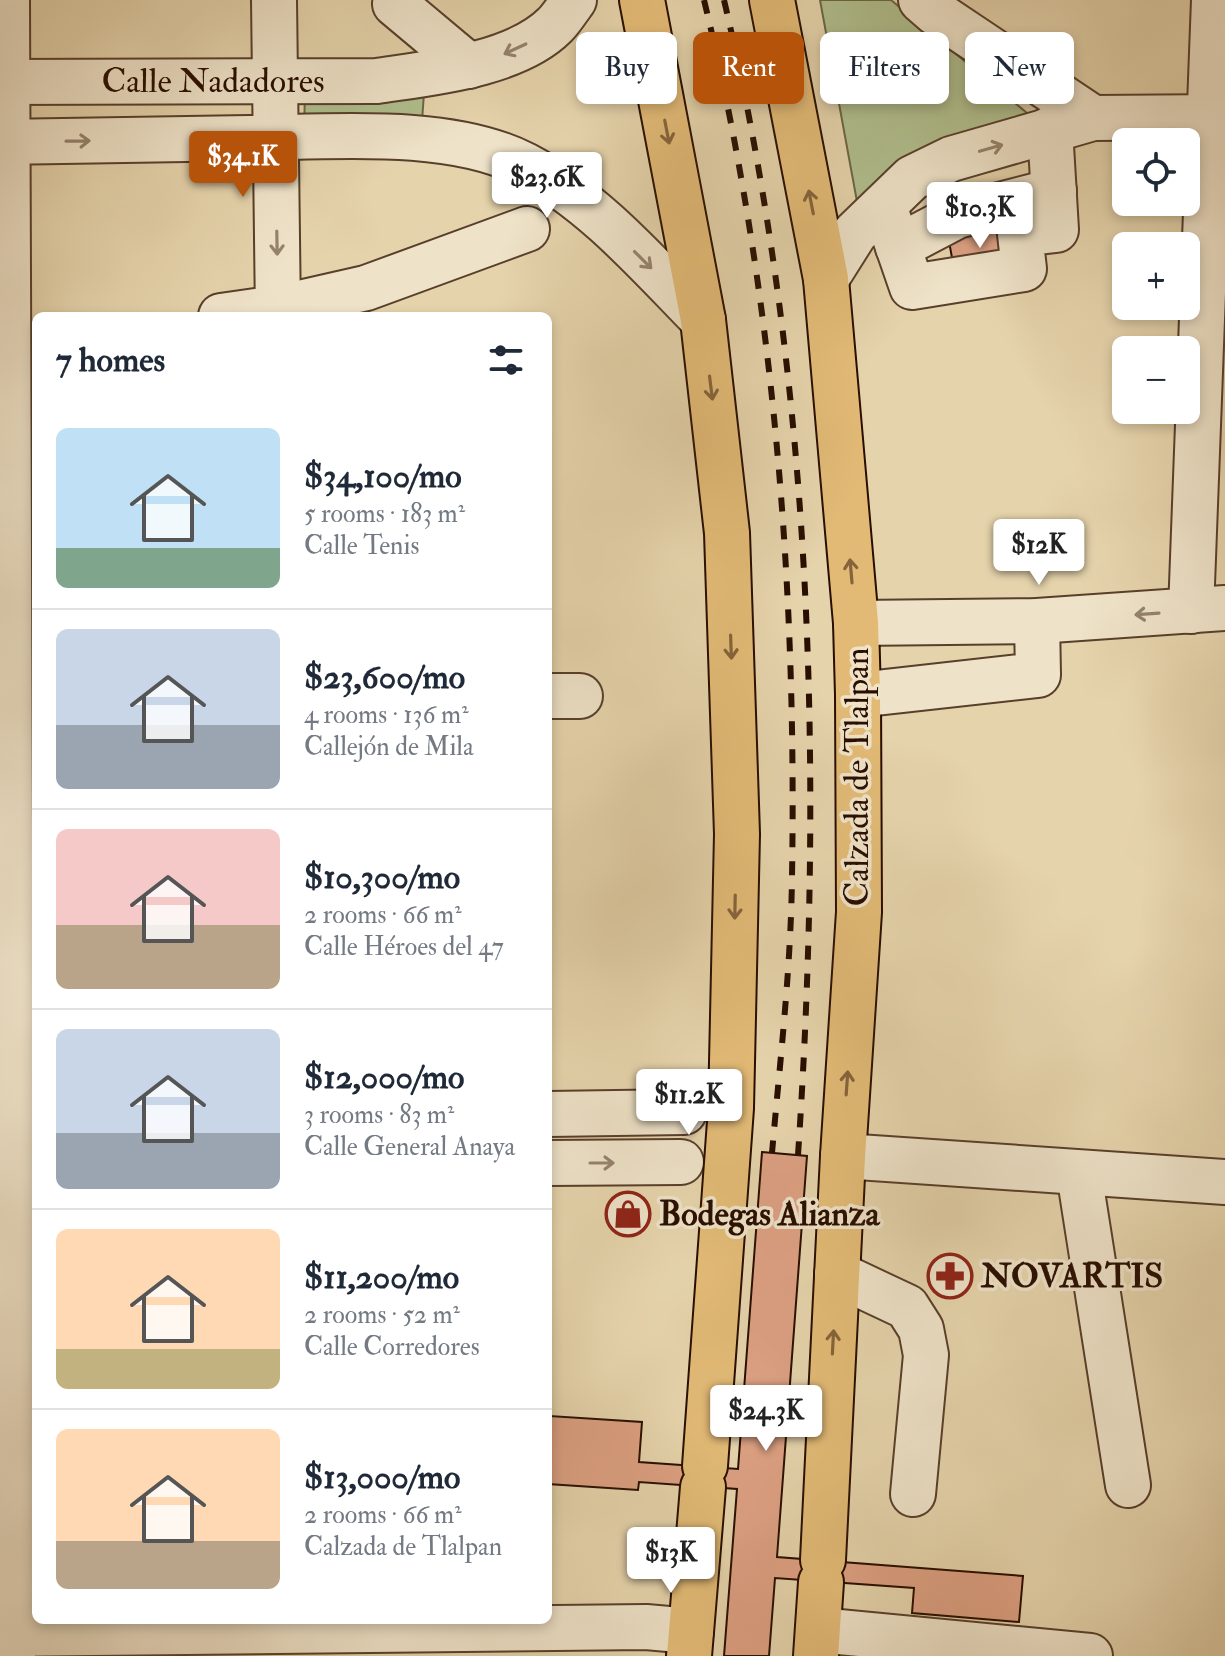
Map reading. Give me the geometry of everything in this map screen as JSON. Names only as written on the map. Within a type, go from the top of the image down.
[{"type":"highway","points":[[642,0],[703,320],[727,533],[737,834],[731,1108],[690,1643]]},
{"type":"highway","name":"Calzada de Tlalpan","points":[[772,0],[826,279],[856,623],[858,695],[859,912],[817,1643]]},
{"type":"street","points":[[7,0],[3,82],[16,1118],[9,1642],[294,1636],[594,1642],[646,1627],[690,1643]]},
{"type":"street","points":[[274,0],[278,312],[366,288],[527,229]]},
{"type":"street","name":"Calle Nadadores","points":[[3,82],[377,81],[426,74],[469,66],[518,49],[554,26],[574,0]]},
{"type":"street","points":[[921,0],[1001,58],[1093,118]]},
{"type":"street","points":[[856,623],[1037,621],[1208,609],[1217,117],[1214,0]]},
{"type":"street","points":[[395,4],[469,66]]},
{"type":"street","points":[[420,140],[426,74]]},
{"type":"street","points":[[1050,129],[1056,230],[1020,234],[1024,269],[912,287],[891,226],[912,178],[948,161],[1050,129],[1093,118],[1217,117]]},
{"type":"street","name":"Calle Nadadores","points":[[4,142],[378,137],[477,146],[525,165],[568,193],[612,229],[703,320]]},
{"type":"street","points":[[948,161],[957,216]]},
{"type":"street","points":[[826,279],[855,233],[957,216],[1054,191]]},
{"type":"street","points":[[858,695],[1038,675],[1037,621]]},
{"type":"street","points":[[552,1114],[670,1113],[668,1162],[552,1163]]},
{"type":"street","points":[[843,1156],[1225,1182]]},
{"type":"street","points":[[1079,1173],[1128,1485]]},
{"type":"street","points":[[837,1274],[907,1307],[921,1329],[926,1355],[913,1494]]},
{"type":"street","points":[[817,1643],[1090,1656]]},
{"type":"green space","points":[[820,0],[891,0],[930,32],[826,32]]},
{"type":"green space","points":[[949,48],[965,61],[965,104],[1016,104],[1033,118],[957,134],[913,158],[858,207],[839,104],[949,104]]},
{"type":"green space","points":[[425,78],[421,136],[304,138],[305,87]]},
{"type":"building","points":[[1006,226],[1013,263],[955,274],[948,236]]},
{"type":"building","points":[[762,1152],[807,1156],[777,1557],[1023,1576],[1019,1622],[912,1613],[914,1588],[775,1578],[769,1656],[724,1656],[737,1489],[639,1482],[638,1490],[552,1484],[552,1416],[642,1422],[639,1462],[738,1469]]},
{"type":"railway","points":[[704,0],[748,216],[776,435],[785,545],[790,656],[792,876],[787,980],[772,1153]]},
{"type":"railway","points":[[724,0],[754,142],[777,286],[793,430],[804,574],[810,865],[798,1155]]},
{"type":"place","name":"Bodegas Alianza","points":[[628,1214]]},
{"type":"place","name":"NOVARTIS","points":[[950,1276]]}]
